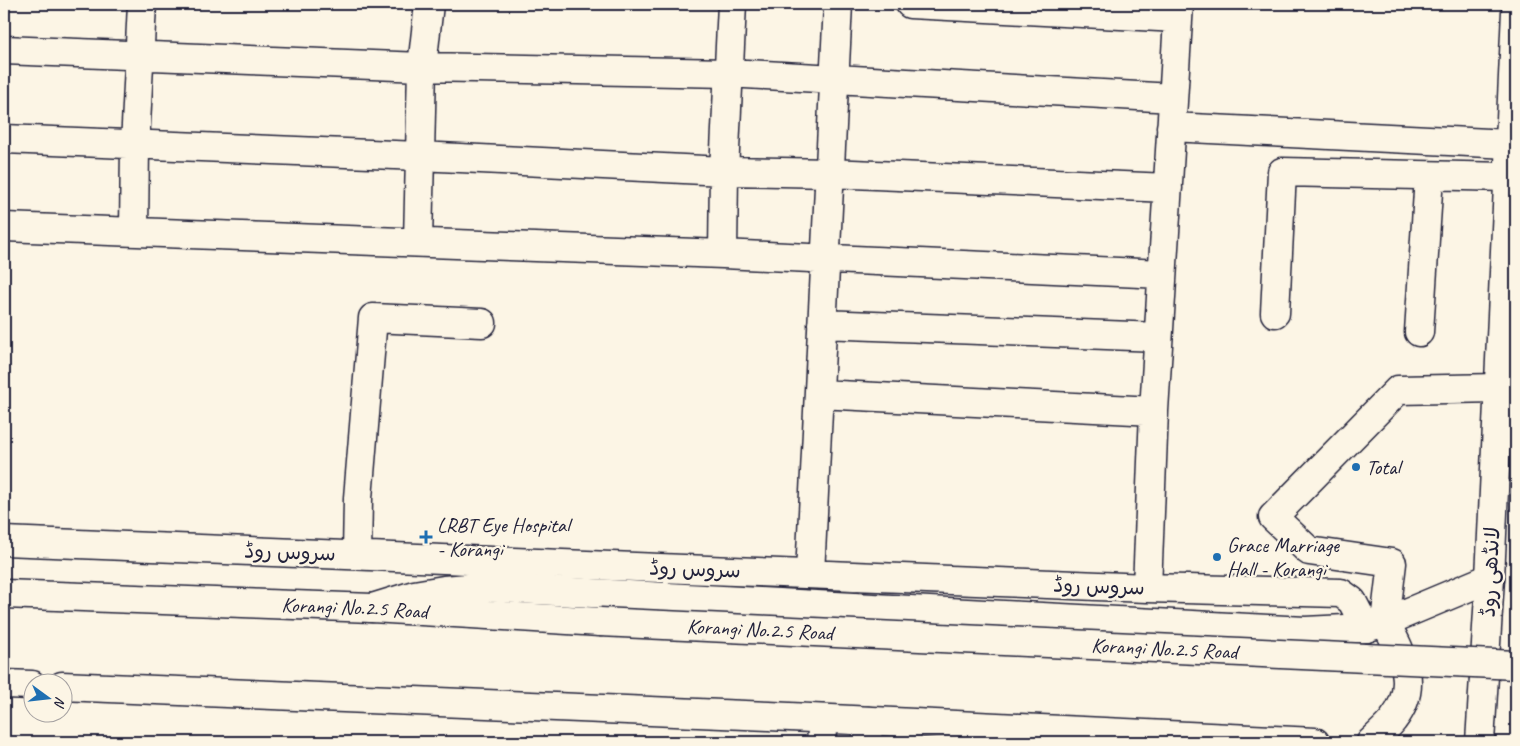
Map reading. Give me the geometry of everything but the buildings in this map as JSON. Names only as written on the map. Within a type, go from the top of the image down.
[{"type":"street","points":[[134,231],[135,145],[142,4]]},
{"type":"street","points":[[418,242],[422,67],[429,4]]},
{"type":"street","points":[[723,254],[724,172],[732,4]]},
{"type":"street","points":[[810,574],[838,4]]},
{"type":"street","points":[[910,4],[1178,11],[1154,411],[1147,588]]},
{"type":"street","name":"لانڈھی روڈ","points":[[1480,742],[1490,578],[1516,11]]},
{"type":"street","points":[[4,50],[139,57],[422,67],[728,73],[1173,98]]},
{"type":"street","points":[[1171,127],[1509,144]]},
{"type":"street","points":[[4,139],[419,156],[724,172],[830,173],[1168,188]]},
{"type":"street","points":[[1275,313],[1282,172],[1508,177]]},
{"type":"street","points":[[1419,332],[1429,176]]},
{"type":"street","points":[[4,226],[723,254],[1162,274]]},
{"type":"street","points":[[357,555],[358,498],[373,318],[482,323]]},
{"type":"street","points":[[822,324],[1158,337]]},
{"type":"street","points":[[1376,625],[1392,563],[1309,551],[1273,518],[1398,390],[1498,388]]},
{"type":"street","points":[[819,394],[1154,411]]},
{"type":"street","name":"سروس روڈ","points":[[4,541],[1147,588],[1341,593],[1352,600],[1402,654],[1408,672],[1407,692],[1401,708],[1393,721],[1371,742]]},
{"type":"street","points":[[1303,592],[1309,551]]},
{"type":"street","points":[[372,608],[414,595],[480,587],[1305,631],[1376,625],[1490,578]]},
{"type":"street","name":"Korangi No.2.5 Road","points":[[4,594],[372,608],[600,622],[1516,665]]},
{"type":"street","points":[[4,684],[22,685]]},
{"type":"street","points":[[72,687],[822,730],[1315,742]]},
{"type":"place","name":"Total","points":[[1356,467]]},
{"type":"place","name":"LRBT Eye Hospital - Korangi","points":[[426,537]]},
{"type":"place","name":"Grace Marriage Hall - Korangi","points":[[1217,557]]}]
